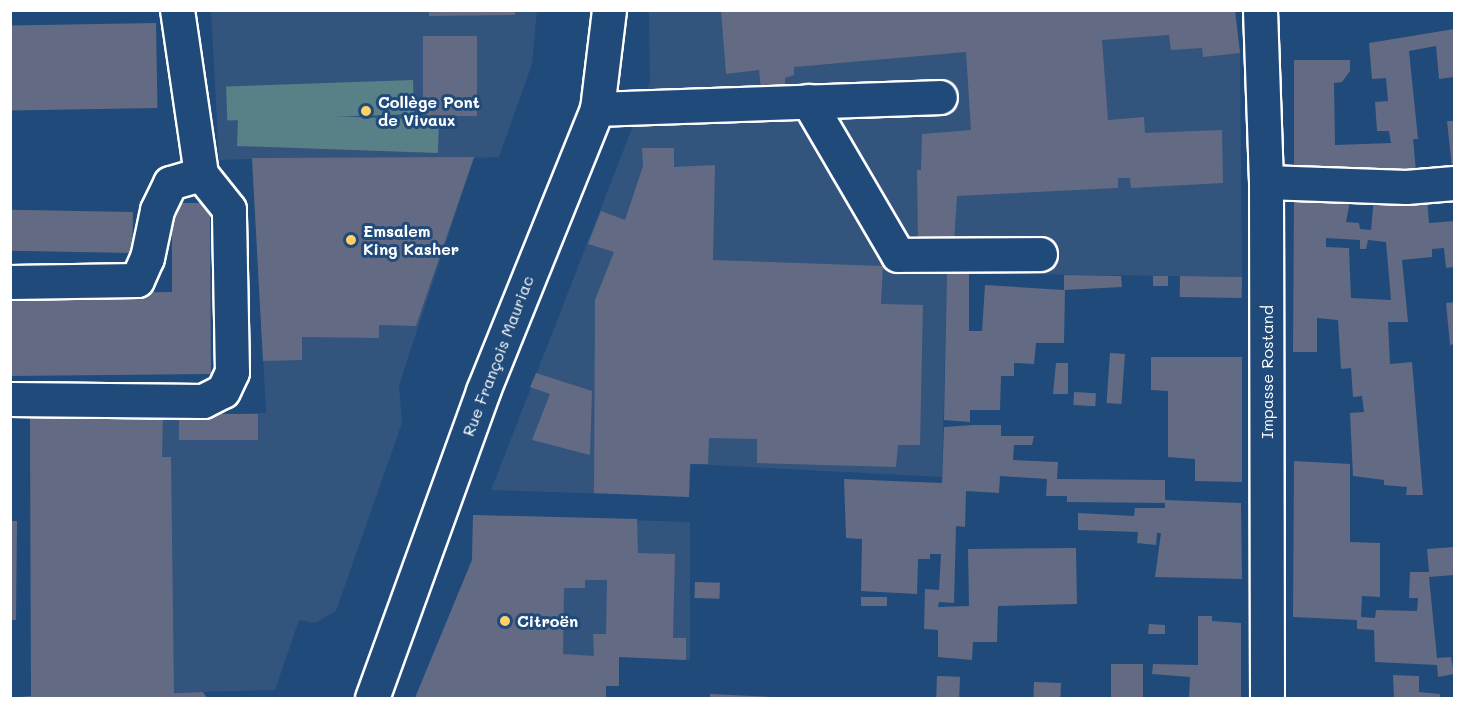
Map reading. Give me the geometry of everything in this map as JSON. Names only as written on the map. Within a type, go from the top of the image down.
[{"type":"street","points":[[10,399],[203,401],[223,391],[232,372],[229,209],[201,174],[177,10]]},
{"type":"street","name":"Rue François Mauriac","points":[[372,699],[483,390],[597,109],[609,10]]},
{"type":"street","name":"Impasse Rostand","points":[[1260,10],[1266,182],[1267,699]]},
{"type":"street","points":[[597,109],[940,97]]},
{"type":"street","points":[[808,101],[898,255],[1040,254]]},
{"type":"street","points":[[10,282],[137,280],[147,258],[157,210],[170,183],[201,174]]},
{"type":"street","points":[[1266,182],[1406,187],[1455,183]]},
{"type":"shaded area","points":[[211,11],[537,11],[532,64],[499,157],[474,158],[399,385],[402,423],[336,611],[315,623],[299,620],[275,690],[31,696],[30,417],[266,413],[252,159],[219,160]]},
{"type":"shaded area","points":[[649,11],[1235,11],[1240,53],[1242,277],[947,273],[942,477],[691,464],[689,497],[491,490],[650,82]]},
{"type":"shaded area","points":[[473,515],[690,522],[690,660],[607,656],[606,698],[415,698],[472,560]]},
{"type":"green space","points":[[413,80],[414,114],[227,121],[226,87]]},
{"type":"green space","points":[[238,113],[439,120],[438,153],[237,146]]},
{"type":"building","points":[[429,10],[515,10],[515,15],[429,16]]},
{"type":"building","points":[[721,10],[1235,10],[1240,53],[1203,57],[1202,48],[1171,50],[1169,35],[1102,40],[1108,120],[1144,117],[1145,133],[1222,130],[1223,183],[1131,188],[1130,178],[1118,178],[1118,188],[957,196],[954,242],[918,241],[917,170],[921,170],[922,134],[971,130],[966,52],[794,67],[794,75],[785,78],[785,87],[761,89],[759,70],[726,74]]},
{"type":"building","points":[[156,23],[157,108],[12,111],[10,26]]},
{"type":"building","points":[[1454,29],[1454,77],[1439,79],[1436,46],[1409,51],[1418,139],[1413,139],[1416,171],[1294,172],[1294,60],[1350,60],[1350,71],[1342,82],[1334,83],[1335,145],[1391,143],[1389,131],[1377,131],[1375,102],[1388,101],[1386,78],[1372,79],[1369,43]]},
{"type":"building","points":[[423,36],[477,36],[477,116],[423,116]]},
{"type":"building","points":[[1447,121],[1454,121],[1454,167],[1452,168]]},
{"type":"building","points":[[642,148],[674,148],[674,167],[715,165],[713,260],[883,266],[881,304],[923,305],[920,445],[898,445],[896,467],[757,463],[757,439],[709,438],[708,464],[690,464],[689,497],[594,493],[595,300],[614,252],[588,244],[601,211],[625,220],[643,166]]},
{"type":"building","name":"Emsalem King Kasher","points":[[474,157],[416,326],[379,325],[379,338],[302,337],[302,360],[263,361],[252,158]]},
{"type":"building","points":[[1294,193],[1351,196],[1346,222],[1359,223],[1360,229],[1371,230],[1374,197],[1427,196],[1429,223],[1454,221],[1454,267],[1446,268],[1444,248],[1432,249],[1432,257],[1402,260],[1408,322],[1388,322],[1390,364],[1412,362],[1423,495],[1406,495],[1407,487],[1384,485],[1384,480],[1353,476],[1350,413],[1364,412],[1362,396],[1353,397],[1351,368],[1341,369],[1338,320],[1317,318],[1317,352],[1293,352]],"holes":[[[1326,238],[1360,240],[1360,249],[1366,249],[1368,240],[1386,242],[1391,300],[1351,298],[1349,248],[1326,247]]]},
{"type":"building","points":[[172,203],[210,203],[211,374],[10,376],[10,294],[172,292]]},
{"type":"building","points":[[10,210],[133,212],[132,253],[10,251]]},
{"type":"building","points":[[947,272],[969,274],[969,331],[982,331],[985,285],[1064,290],[1064,275],[1121,276],[1122,287],[1065,290],[1064,343],[1036,343],[1034,364],[1014,363],[1014,376],[1001,376],[1000,410],[970,410],[970,422],[944,420]]},
{"type":"building","points":[[1153,276],[1168,276],[1168,286],[1153,286]]},
{"type":"building","points":[[1180,276],[1242,277],[1242,298],[1180,297]]},
{"type":"building","points":[[1454,302],[1454,344],[1450,345],[1446,303]]},
{"type":"building","points":[[1110,353],[1125,354],[1121,404],[1107,403]]},
{"type":"building","points":[[1151,357],[1242,357],[1242,482],[1195,481],[1195,459],[1168,457],[1168,391],[1151,390]]},
{"type":"building","points":[[1056,363],[1068,363],[1068,394],[1053,394]]},
{"type":"building","points":[[536,373],[592,391],[590,455],[532,440],[550,394],[530,387]]},
{"type":"building","points":[[1074,392],[1096,393],[1095,406],[1073,405]]},
{"type":"building","points":[[179,414],[258,414],[258,440],[179,440]]},
{"type":"building","points":[[163,415],[162,457],[171,457],[174,693],[203,692],[207,698],[10,698],[31,696],[30,417]]},
{"type":"building","points":[[1001,425],[1001,436],[1034,436],[1032,445],[1014,445],[1013,460],[1058,462],[1057,479],[1165,480],[1165,500],[1241,503],[1242,579],[1155,577],[1161,533],[1157,533],[1156,545],[1137,543],[1138,532],[1078,530],[1078,513],[1134,516],[1135,508],[1165,508],[1165,503],[1067,502],[1067,496],[1046,496],[1047,479],[1000,476],[999,493],[966,491],[965,527],[956,526],[954,603],[939,602],[938,607],[969,606],[968,549],[1076,548],[1077,604],[998,606],[997,642],[973,642],[972,660],[938,657],[938,630],[924,629],[925,589],[939,590],[941,554],[930,554],[930,559],[918,559],[917,594],[861,591],[862,539],[846,538],[844,479],[942,483],[944,427]]},
{"type":"building","points":[[1294,461],[1350,464],[1350,542],[1380,543],[1380,597],[1362,596],[1361,617],[1375,618],[1376,610],[1417,611],[1418,598],[1409,598],[1410,572],[1429,572],[1427,549],[1454,547],[1454,575],[1429,577],[1437,658],[1451,657],[1454,674],[1438,677],[1437,665],[1375,662],[1374,630],[1357,629],[1357,620],[1293,617]]},
{"type":"building","name":"Citroën","points":[[473,515],[637,519],[638,553],[675,554],[673,638],[686,638],[686,660],[619,657],[619,686],[606,686],[606,698],[415,698],[472,560]],"holes":[[[585,580],[607,580],[606,634],[593,634],[594,656],[563,654],[564,588],[585,588]]]},
{"type":"building","points":[[10,521],[17,521],[16,620],[10,620]]},
{"type":"building","points":[[695,582],[720,583],[719,599],[694,598]]},
{"type":"building","points":[[861,597],[887,597],[887,606],[861,606]]},
{"type":"building","points":[[1198,616],[1212,616],[1212,621],[1241,623],[1241,698],[1189,698],[1190,677],[1152,674],[1153,664],[1198,665]]},
{"type":"building","points":[[1149,624],[1165,625],[1165,634],[1148,634]]},
{"type":"building","points":[[1111,664],[1143,664],[1143,698],[1111,698]]},
{"type":"building","points":[[1393,675],[1419,676],[1419,692],[1440,694],[1440,698],[1394,698]]},
{"type":"building","points":[[937,676],[960,677],[959,698],[936,698]]},
{"type":"building","points":[[1034,682],[1061,683],[1060,698],[1033,698]]},
{"type":"building","points":[[710,694],[772,697],[772,698],[710,698]]},
{"type":"place","name":"Collège Pont de Vivaux","points":[[366,111]]},
{"type":"place","name":"Emsalem King Kasher","points":[[351,240]]},
{"type":"place","name":"Citroën","points":[[505,621]]}]
